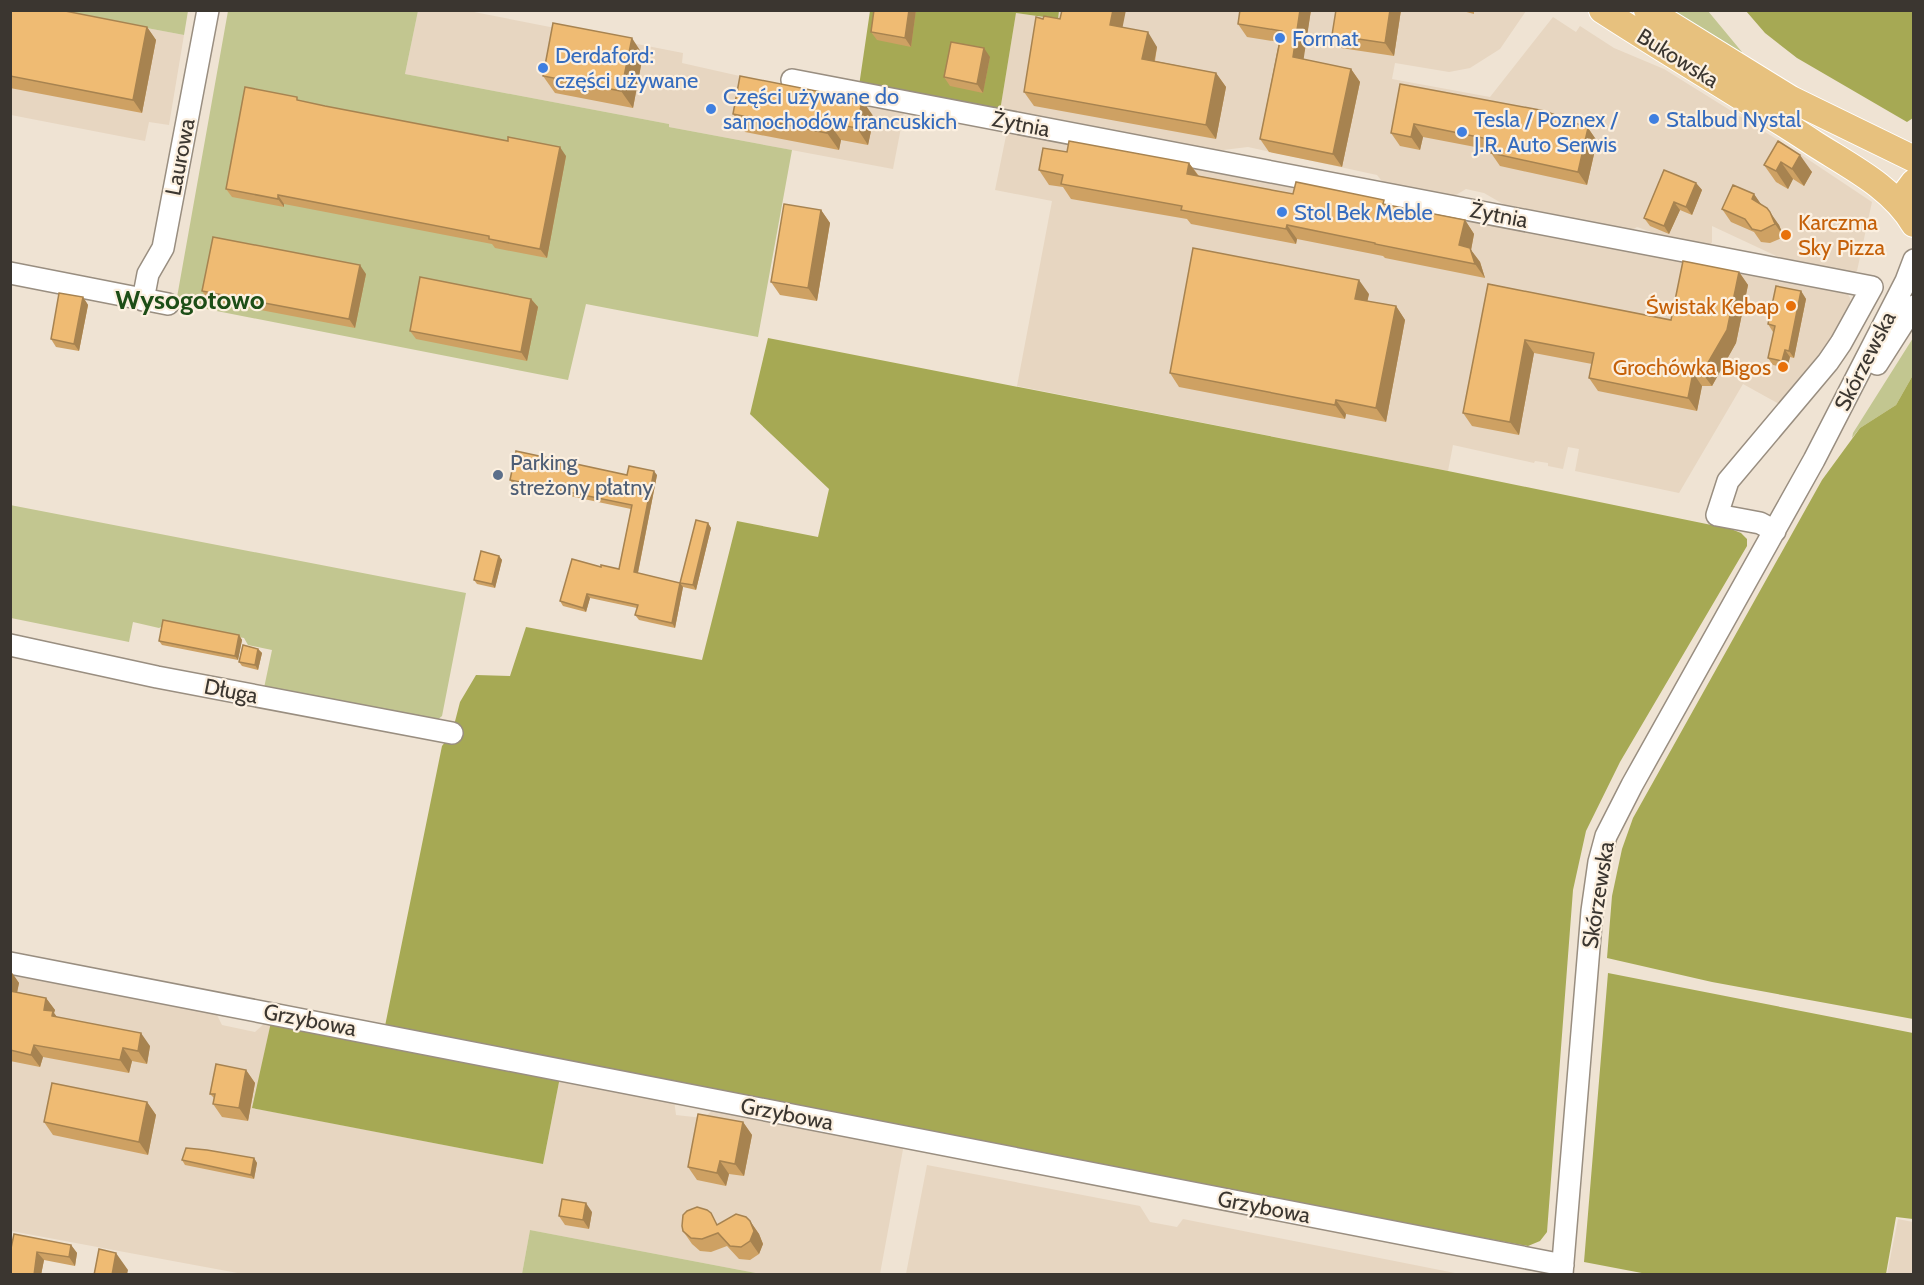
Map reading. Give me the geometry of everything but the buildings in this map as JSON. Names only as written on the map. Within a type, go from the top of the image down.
[{"type":"main road","name":"Bukowska","points":[[1602,10],[1788,126],[1888,192],[1908,215]]},
{"type":"main road","name":"Bukowska","points":[[1647,10],[1791,99],[1914,159]]},
{"type":"main road","points":[[1908,215],[1905,194],[1914,182]]},
{"type":"street","name":"Laurowa","points":[[144,300],[148,274],[163,248],[208,10]]},
{"type":"street","name":"Żytnia","points":[[792,80],[1872,287],[1828,362],[1728,480],[1724,488],[1717,515],[1760,523],[1775,531]]},
{"type":"street","name":"Skórzewska","points":[[1563,1270],[1592,911],[1599,861],[1604,845],[1621,804],[1815,460],[1906,281],[1914,260]]},
{"type":"street","points":[[10,273],[168,304]]},
{"type":"street","name":"Skórzewska","points":[[1815,460],[1844,419],[1914,306]]},
{"type":"street","name":"Długa","points":[[10,645],[146,675],[452,733]]},
{"type":"street","name":"Grzybowa","points":[[10,963],[1563,1270]]},
{"type":"shaded area","points":[[1059,10],[1526,11],[1500,49],[1470,68],[1449,72],[1395,63],[1392,79],[1490,97],[1553,17],[1576,32],[1580,26],[1614,48],[1664,69],[1791,148],[1872,202],[1857,271],[1851,274],[1837,269],[1802,268],[1712,226],[1712,242],[1709,249],[1693,247],[1637,227],[1627,233],[1510,208],[1484,193],[1466,189],[1451,198],[1385,185],[1377,175],[1248,147],[1215,151],[1000,111],[1016,13],[1057,19]]},
{"type":"shaded area","points":[[10,11],[56,11],[184,35],[169,125],[149,122],[145,141],[11,115]]},
{"type":"shaded area","points":[[418,11],[469,11],[683,53],[682,63],[876,102],[880,108],[892,110],[898,106],[905,107],[893,169],[405,74]]},
{"type":"shaded area","points":[[1008,126],[1846,291],[1851,305],[1827,350],[1781,405],[1743,384],[1679,493],[1575,471],[1579,449],[1568,447],[1563,469],[1548,466],[1548,463],[1535,461],[1534,463],[1453,445],[1448,471],[1017,386],[1052,201],[995,190]]},
{"type":"shaded area","points":[[10,971],[215,1011],[222,1025],[255,1032],[266,1022],[271,1022],[253,1108],[543,1164],[560,1077],[674,1100],[676,1115],[703,1118],[716,1108],[904,1144],[880,1274],[761,1274],[530,1230],[522,1274],[243,1274],[11,1231]]},
{"type":"shaded area","points":[[927,1165],[1140,1206],[1150,1222],[1177,1227],[1183,1219],[1460,1274],[906,1274]]},
{"type":"shaded area","points":[[1898,1219],[1913,1222],[1913,1274],[1887,1274]]},
{"type":"green space","points":[[56,11],[188,11],[184,35]]},
{"type":"green space","points":[[228,11],[418,11],[405,74],[669,124],[669,127],[792,150],[758,337],[586,304],[568,380],[176,303]]},
{"type":"green space","points":[[870,11],[1059,11],[1058,19],[1016,13],[1000,111],[974,104],[859,86]]},
{"type":"green space","points":[[1667,11],[1708,11],[1742,52],[1739,55]]},
{"type":"green space","points":[[1746,11],[1913,11],[1913,118],[1907,122],[1797,58],[1765,33]]},
{"type":"green space","points":[[768,338],[1448,471],[1731,529],[1741,533],[1747,539],[1747,546],[1620,762],[1586,831],[1573,890],[1547,1232],[1540,1241],[1528,1246],[1085,1164],[385,1026],[442,746],[452,733],[460,702],[476,675],[510,676],[526,627],[702,660],[737,521],[818,537],[829,489],[750,414]]},
{"type":"green space","points":[[1913,338],[1913,375],[1896,405],[1860,428],[1852,438],[1853,433]]},
{"type":"green space","points":[[1913,375],[1913,1019],[1712,982],[1607,958],[1612,896],[1622,849],[1633,818],[1822,480],[1860,428],[1896,405]]},
{"type":"green space","points":[[10,505],[466,593],[442,716],[436,721],[264,688],[272,650],[248,645],[244,638],[168,623],[159,628],[133,622],[129,642],[11,618]]},
{"type":"green space","points":[[1608,973],[1913,1033],[1913,1219],[1896,1217],[1886,1274],[1647,1274],[1584,1262]]},
{"type":"green space","points":[[271,1022],[560,1077],[543,1164],[252,1108]]},
{"type":"green space","points":[[530,1230],[761,1274],[522,1274]]},
{"type":"place","name":"Format","points":[[1280,38]]},
{"type":"place","name":"Derdaford: części używane","points":[[543,68]]},
{"type":"place","name":"Części używane do samochodów francuskich","points":[[711,109]]},
{"type":"place","name":"Stalbud Nystal","points":[[1654,119]]},
{"type":"place","name":"Tesla / Poznex / J.R. Auto Serwis","points":[[1462,132]]},
{"type":"place","name":"Stol Bek Meble","points":[[1282,212]]},
{"type":"place","name":"Karczma Sky Pizza","points":[[1786,235]]},
{"type":"place","name":"Świstak Kebap","points":[[1791,306]]},
{"type":"place","name":"Grochówka Bigos","points":[[1783,367]]},
{"type":"place","name":"Parking streżony płatny","points":[[498,475]]},
{"type":"district","name":"Wysogotowo","points":[[190,300]]}]
